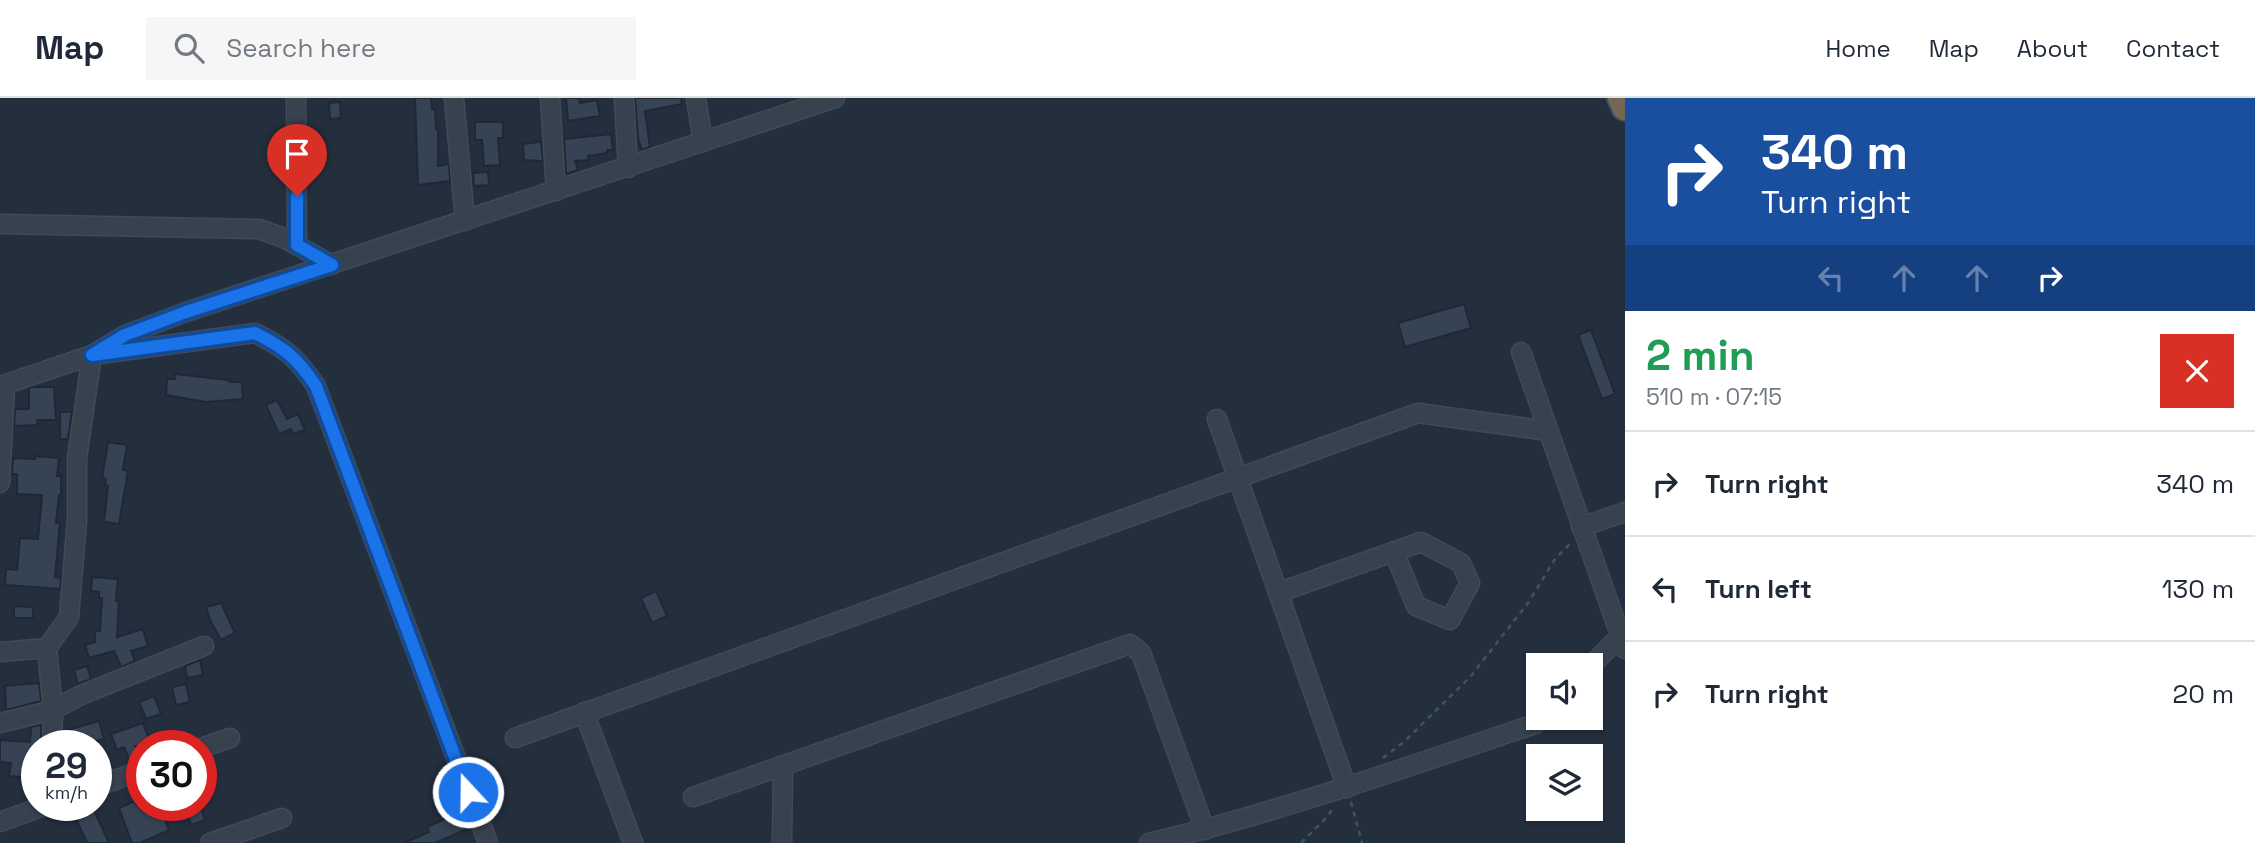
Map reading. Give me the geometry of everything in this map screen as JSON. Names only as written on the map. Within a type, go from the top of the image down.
[{"type":"highway","points":[[1621,98],[1625,107]]},
{"type":"street","points":[[296,98],[297,245]]},
{"type":"street","points":[[454,98],[465,222]]},
{"type":"street","points":[[550,98],[556,191]]},
{"type":"street","points":[[624,98],[628,168]]},
{"type":"street","points":[[696,98],[703,142]]},
{"type":"street","points":[[92,355],[125,335],[186,312],[831,99]]},
{"type":"street","points":[[0,224],[258,229],[297,245],[332,265]]},
{"type":"street","points":[[0,483],[2,386],[92,355],[255,333],[277,344],[300,362],[316,386],[488,843]]},
{"type":"street","points":[[1521,352],[1623,643],[1603,657]]},
{"type":"street","points":[[52,730],[47,648],[69,617],[77,520],[77,458],[92,355]]},
{"type":"street","points":[[515,738],[1418,413],[1548,431]]},
{"type":"street","points":[[1217,419],[1348,788]]},
{"type":"street","points":[[1582,529],[1625,512]]},
{"type":"street","points":[[1280,592],[1421,542],[1461,563],[1470,583],[1450,620],[1416,606],[1394,552]]},
{"type":"street","points":[[693,797],[1130,645],[1141,653],[1205,830]]},
{"type":"street","points":[[0,723],[52,710],[81,695],[204,646]]},
{"type":"street","points":[[0,652],[47,648]]},
{"type":"street","points":[[584,712],[633,843]]},
{"type":"street","points":[[1149,843],[1205,830],[1348,788],[1526,727]]},
{"type":"street","points":[[217,742],[230,738]]},
{"type":"street","points":[[782,843],[783,767]]},
{"type":"street","points":[[0,822],[21,814]]},
{"type":"street","points":[[209,843],[282,818]]},
{"type":"path","points":[[1376,764],[1405,741],[1471,676],[1528,603],[1555,559],[1582,529]]},
{"type":"path","points":[[1301,843],[1326,818],[1348,788]]},
{"type":"path","points":[[1348,788],[1362,843]]},
{"type":"building","points":[[415,98],[431,98],[438,129],[438,166],[449,164],[450,181],[418,185]]},
{"type":"building","points":[[566,98],[579,98],[580,103],[597,100],[600,116],[568,121]]},
{"type":"building","points":[[635,98],[681,98],[682,104],[645,111],[650,147],[642,150],[638,138]]},
{"type":"building","points":[[340,102],[341,118],[330,119],[329,103]]},
{"type":"building","points":[[475,122],[503,122],[503,138],[498,138],[500,165],[484,166],[482,140],[475,140]]},
{"type":"building","points":[[611,134],[613,150],[588,156],[589,160],[575,161],[578,170],[566,174],[564,139]]},
{"type":"building","points":[[541,142],[543,161],[524,160],[523,144]]},
{"type":"building","points":[[488,172],[489,185],[474,186],[473,173]]},
{"type":"building","points":[[1464,304],[1471,328],[1405,347],[1398,323]]},
{"type":"building","points":[[1591,330],[1615,394],[1602,399],[1578,335]]},
{"type":"building","points":[[175,374],[242,382],[243,399],[206,402],[166,395],[167,379],[175,379]]},
{"type":"building","points":[[54,387],[56,420],[37,420],[37,425],[14,426],[15,409],[29,409],[29,388]]},
{"type":"building","points":[[277,400],[287,419],[298,414],[305,430],[293,434],[291,429],[279,434],[266,405]]},
{"type":"building","points":[[60,412],[72,412],[68,439],[60,439]]},
{"type":"building","points":[[108,442],[127,445],[123,470],[128,471],[119,524],[104,522],[108,486],[105,485],[106,479],[102,478]]},
{"type":"building","points":[[35,456],[59,458],[57,476],[61,476],[61,495],[56,523],[60,523],[55,577],[61,578],[60,589],[5,585],[6,569],[17,570],[20,538],[38,539],[42,495],[17,494],[17,474],[12,474],[13,458],[35,459]]},
{"type":"building","points":[[92,577],[118,579],[117,637],[143,629],[148,646],[131,651],[135,661],[121,667],[114,651],[89,658],[85,645],[95,642],[95,631],[100,631],[102,598],[99,598],[99,592],[91,591]]},
{"type":"building","points":[[656,591],[667,616],[652,623],[641,598]]},
{"type":"building","points":[[221,603],[235,633],[221,640],[206,607]]},
{"type":"building","points":[[14,606],[33,607],[33,618],[14,618]]},
{"type":"building","points":[[200,660],[203,675],[187,678],[185,666]]},
{"type":"building","points":[[87,666],[91,679],[78,684],[74,670]]},
{"type":"building","points":[[39,683],[41,701],[6,710],[5,686]]},
{"type":"building","points":[[186,684],[190,702],[176,705],[172,687]]},
{"type":"building","points":[[154,696],[161,714],[146,719],[139,702]]},
{"type":"building","points":[[99,721],[102,730],[68,730]]},
{"type":"building","points":[[143,723],[145,730],[126,730],[126,752],[124,747],[117,750],[112,734]]},
{"type":"building","points":[[41,725],[41,730],[31,730],[31,727]]},
{"type":"building","points":[[0,740],[21,741],[21,777],[9,776],[11,763],[0,762]]},
{"type":"building","points":[[126,805],[126,821],[165,821],[169,830],[140,843],[132,843],[119,808]]},
{"type":"building","points":[[464,813],[470,828],[435,843],[404,843],[429,832],[427,827]]},
{"type":"building","points":[[77,821],[99,821],[109,843],[87,843]]},
{"type":"route","points":[[297,196],[297,245],[332,265],[186,312],[125,335],[92,355],[255,333],[277,344],[300,362],[316,386],[468,792]]}]
